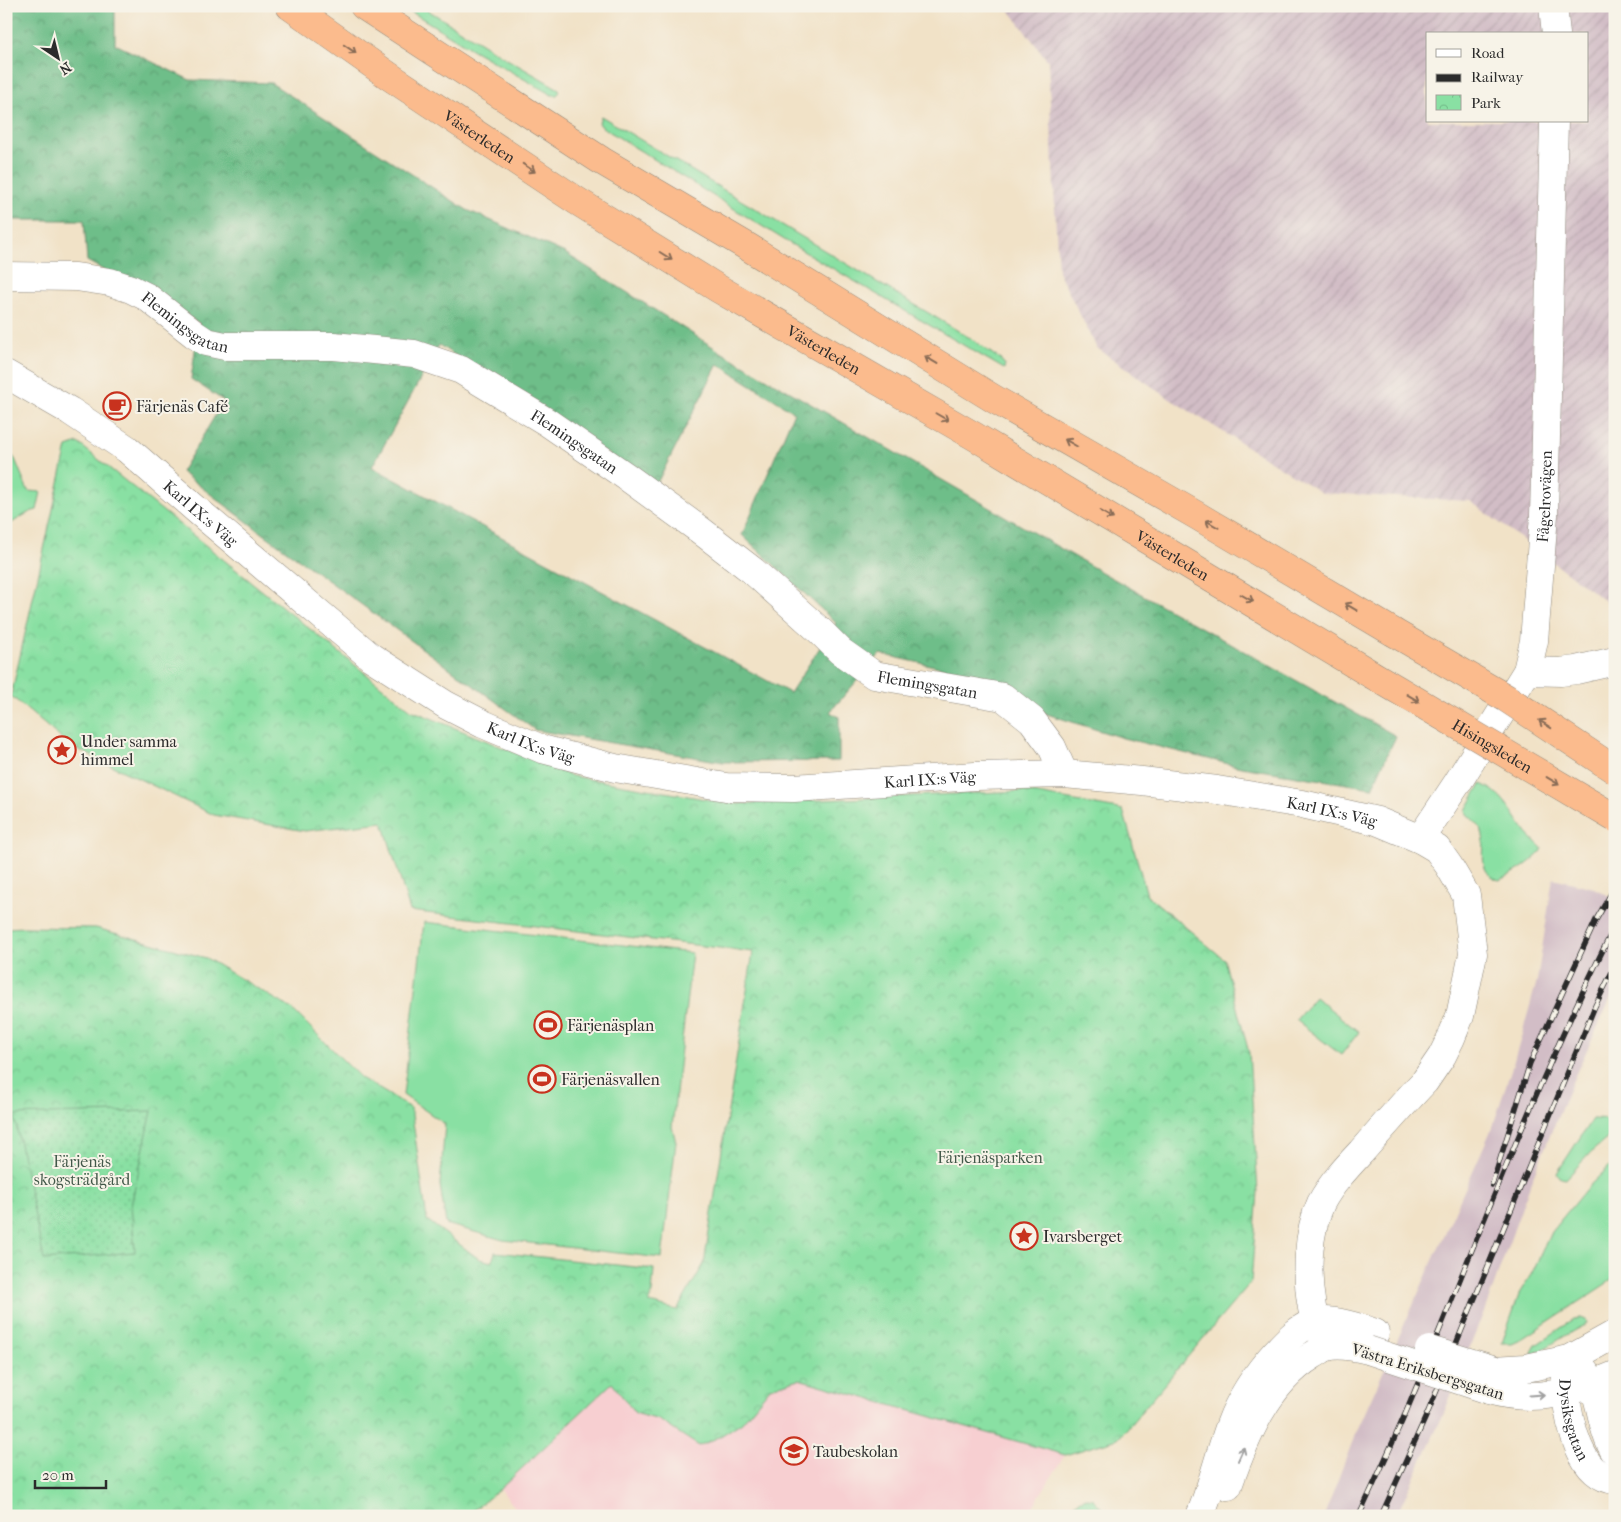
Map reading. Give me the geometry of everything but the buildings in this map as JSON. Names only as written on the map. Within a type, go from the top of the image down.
[{"type":"highway","name":"Västerleden","points":[[290,6],[397,82],[561,190],[719,289],[974,436],[1371,674]]},
{"type":"highway","points":[[364,6],[602,161],[748,247],[994,399],[1196,515],[1506,698],[1615,770]]},
{"type":"highway","name":"Hisingsleden","points":[[1371,674],[1615,818]]},
{"type":"street","points":[[1553,6],[1556,32]]},
{"type":"street","name":"Fågelrovägen","points":[[1420,839],[1527,671],[1534,641],[1544,515],[1554,122]]},
{"type":"street","name":"Flemingsgatan","points":[[6,276],[76,277],[110,282],[147,297],[206,342],[225,346],[334,346],[414,354],[461,370],[547,422],[700,530],[753,571],[840,651],[874,674],[1002,697],[1032,720],[1052,747],[1064,774]]},
{"type":"street","name":"Karl IX:s Väg","points":[[6,374],[70,411],[127,448],[371,658],[446,705],[483,724],[542,749],[615,768],[726,787],[794,788],[975,776],[1064,774],[1217,790],[1302,804],[1378,821],[1420,839],[1437,850],[1466,895],[1473,954],[1462,1007],[1452,1038],[1436,1066],[1425,1081],[1344,1170],[1322,1202],[1310,1239],[1309,1286],[1312,1310],[1317,1322]]},
{"type":"street","points":[[1527,671],[1561,672],[1615,661]]},
{"type":"street","points":[[1317,1322],[1327,1347]]},
{"type":"street","name":"Västra Eriksbergsgatan","points":[[1207,1513],[1230,1424],[1245,1394],[1262,1367],[1282,1346],[1297,1331],[1317,1322],[1350,1324],[1372,1342]]},
{"type":"street","name":"Västra Eriksbergsgatan","points":[[1492,1380],[1526,1368],[1570,1359],[1615,1334]]},
{"type":"street","name":"Västra Eriksbergsgatan","points":[[1207,1513],[1236,1465],[1252,1428],[1267,1401],[1293,1370],[1306,1359],[1327,1347],[1351,1346],[1372,1342],[1460,1361],[1516,1397],[1566,1393],[1604,1379]]},
{"type":"street","name":"Dysiksgatan","points":[[1615,1452],[1608,1441],[1604,1379],[1585,1371],[1570,1359],[1566,1377],[1566,1393],[1576,1438],[1590,1467],[1597,1474],[1615,1480]]},
{"type":"shaded area","points":[[1006,6],[1615,6],[1615,608],[1470,501],[1322,493],[1170,399],[1097,348],[1058,271],[1048,61]]},
{"type":"shaded area","points":[[1553,878],[1594,888],[1615,899],[1615,989],[1573,1080],[1532,1179],[1490,1296],[1444,1413],[1396,1516],[1324,1516],[1355,1435],[1493,1126],[1537,981]]},
{"type":"shaded area","name":"Taubeskolan","points":[[799,1379],[1065,1455],[1027,1516],[522,1516],[500,1489],[612,1383],[635,1413],[659,1420],[699,1446],[719,1437],[742,1422],[770,1388]]},
{"type":"green space","points":[[6,6],[115,6],[115,44],[190,80],[271,83],[467,210],[565,253],[721,352],[1096,569],[1396,736],[1372,788],[1241,767],[1123,738],[1031,709],[1002,681],[880,654],[830,712],[839,717],[839,761],[723,762],[535,730],[181,472],[224,401],[191,379],[199,323],[87,261],[84,220],[11,220],[6,224]],"holes":[[[439,345],[656,485],[718,364],[794,412],[742,535],[836,623],[790,693],[372,467]]]},
{"type":"green space","points":[[402,6],[421,6],[559,89],[560,92],[557,95],[552,95],[473,50]]},
{"type":"green space","points":[[601,116],[970,338],[1001,360],[1005,365],[1004,369],[786,241],[602,127],[599,123]]},
{"type":"green space","name":"Färjenäsparken","points":[[78,443],[411,710],[572,776],[734,804],[1022,791],[1123,810],[1147,895],[1224,959],[1249,1053],[1258,1192],[1251,1282],[1118,1439],[1065,1455],[799,1379],[770,1388],[742,1422],[719,1437],[699,1446],[659,1420],[635,1413],[612,1383],[500,1489],[466,1516],[6,1516],[6,928],[96,928],[206,958],[292,1009],[361,1078],[411,1108],[427,1220],[479,1259],[492,1262],[495,1252],[654,1269],[652,1293],[649,1303],[677,1310],[704,1264],[753,952],[410,911],[383,822],[305,831],[214,815],[69,745],[11,696],[67,447]]},
{"type":"green space","points":[[6,448],[15,459],[28,491],[41,492],[37,510],[26,514],[8,525],[6,524]]},
{"type":"green space","points":[[1481,784],[1500,797],[1527,834],[1542,848],[1542,851],[1527,864],[1511,875],[1499,880],[1491,876],[1484,865],[1482,832],[1478,824],[1467,814],[1466,810]]},
{"type":"green space","name":"Färjenäsvallen","points":[[424,922],[692,953],[672,1127],[676,1142],[662,1258],[503,1240],[446,1224],[440,1185],[445,1124],[403,1095]]},
{"type":"green space","points":[[1315,997],[1359,1032],[1341,1055],[1296,1020]]},
{"type":"green space","name":"Färjenäs skogsträdgård","points":[[152,1111],[131,1205],[135,1252],[44,1260],[14,1115]]},
{"type":"green space","points":[[1592,1119],[1615,1120],[1615,1132],[1590,1153],[1566,1179],[1561,1178],[1557,1173]]},
{"type":"green space","points":[[1615,1161],[1615,1278],[1523,1338],[1512,1343],[1502,1343],[1520,1292],[1532,1273],[1551,1232],[1586,1189]]},
{"type":"green space","points":[[1581,1318],[1586,1320],[1587,1324],[1533,1354],[1532,1352],[1536,1345],[1574,1319]]},
{"type":"green space","points":[[1087,1498],[1093,1499],[1109,1516],[1065,1516],[1074,1504]]},
{"type":"railway","points":[[1492,1185],[1530,1063],[1597,918],[1615,887]]},
{"type":"railway","points":[[1359,1516],[1409,1405],[1533,1103],[1586,985],[1615,926]]},
{"type":"railway","points":[[1381,1516],[1428,1412],[1595,1006],[1615,966]]},
{"type":"place","name":"Färjenäs Café","points":[[117,406]]},
{"type":"place","name":"Under samma himmel","points":[[62,750]]},
{"type":"place","name":"Färjenäsplan","points":[[548,1025]]},
{"type":"place","name":"Färjenäsvallen","points":[[542,1079]]},
{"type":"place","name":"Ivarsberget","points":[[1024,1236]]},
{"type":"place","name":"Taubeskolan","points":[[794,1451]]}]
